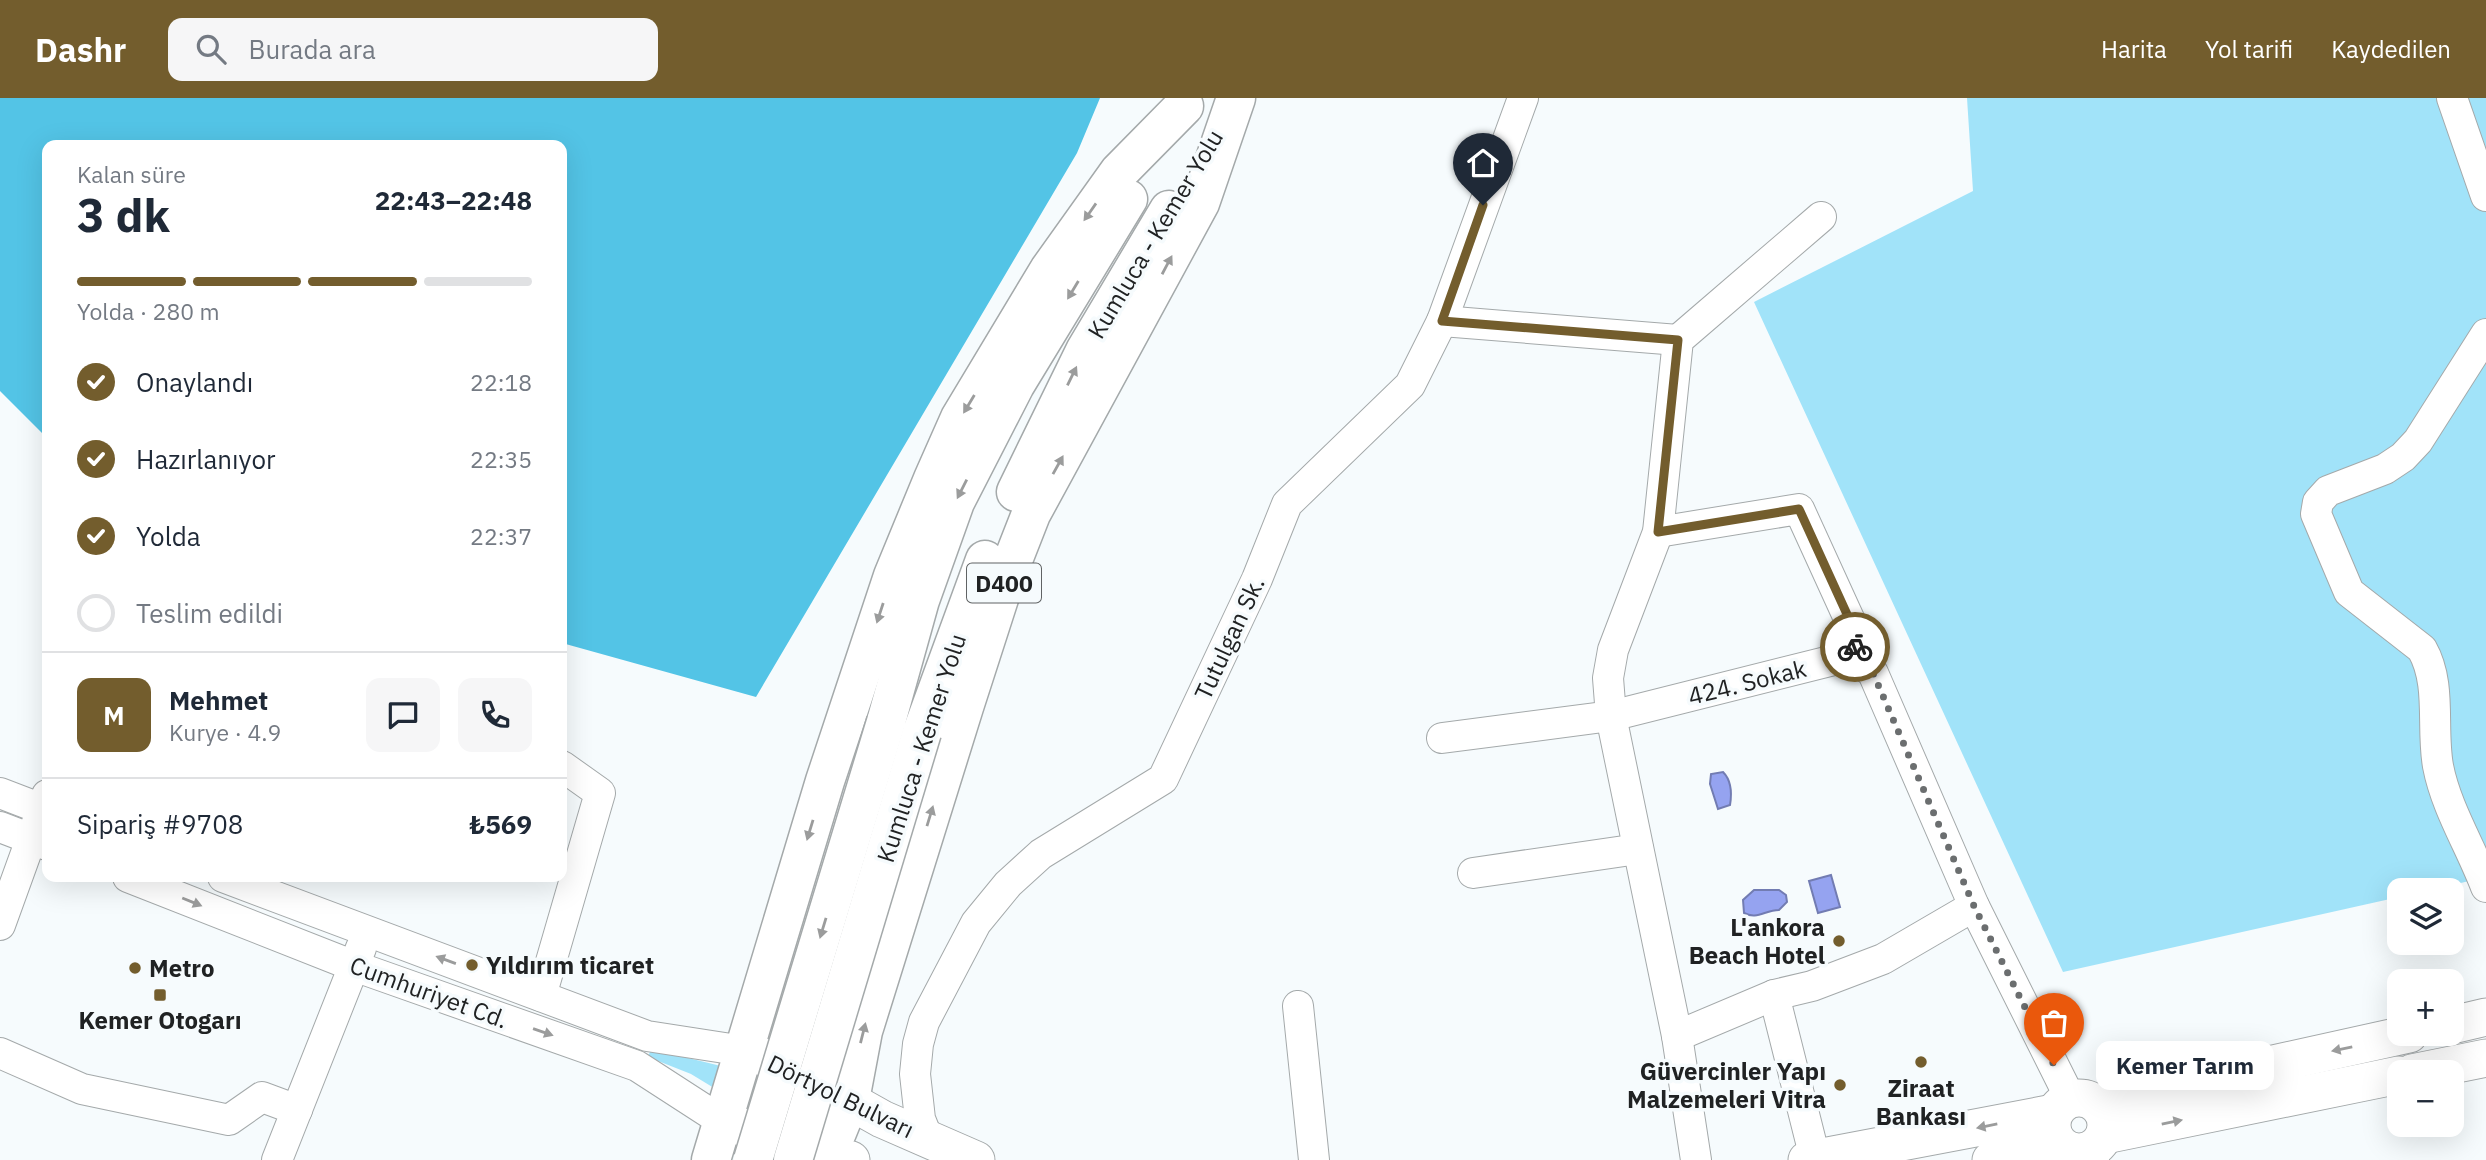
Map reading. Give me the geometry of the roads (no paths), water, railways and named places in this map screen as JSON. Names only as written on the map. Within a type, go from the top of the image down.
[{"type":"highway","name":"Kumluca - Kemer Yolu","points":[[822,1158],[922,732],[994,536],[1084,351],[1236,98]]},
{"type":"highway","name":"Kumluca - Kemer Yolu","points":[[822,1158],[837,1132],[850,1100],[863,1031],[964,707],[1017,548],[1031,514],[1200,203],[1236,98]]},
{"type":"highway","name":"Kumluca - Kemer Yolu","points":[[753,1160],[886,722],[920,600],[955,502],[1015,385],[1187,102]]},
{"type":"highway","points":[[711,1160],[825,780],[888,589],[960,418],[1049,270],[1119,172],[1187,102]]},
{"type":"main road","points":[[2464,1022],[2486,1017]]},
{"type":"main road","points":[[1991,1160],[2082,1129],[2387,1040]]},
{"type":"main road","name":"Dörtyol Bulvarı","points":[[744,1051],[782,1063],[882,1119],[976,1160]]},
{"type":"main road","points":[[2464,1062],[2486,1058]]},
{"type":"main road","points":[[1811,1159],[2082,1129],[2387,1077]]},
{"type":"main road","points":[[722,1121],[822,1158]]},
{"type":"street","name":"Tutulgan Sk.","points":[[928,1139],[920,1119],[915,1074],[918,1044],[924,1022],[976,923],[1008,884],[1041,854],[1163,779],[1257,579],[1287,504],[1410,385],[1442,321],[1522,98]]},
{"type":"street","points":[[2452,98],[2486,196]]},
{"type":"street","points":[[1696,1160],[1677,1035],[1611,716],[1608,678],[1613,650],[1658,532],[1678,340],[1821,217]]},
{"type":"street","points":[[1442,321],[1678,340]]},
{"type":"street","points":[[2486,334],[2418,441],[2403,457],[2385,469],[2328,491],[2318,502],[2316,514],[2349,592],[2422,649],[2429,662],[2433,678],[2434,739],[2438,768],[2448,799],[2486,887]]},
{"type":"street","points":[[1658,532],[1799,509],[1851,623],[1854,661],[1873,673],[1974,906],[2082,1129]]},
{"type":"street","name":"424. Sokak","points":[[1442,738],[1611,716],[1834,660],[1854,661]]},
{"type":"street","points":[[541,996],[600,793],[567,770]]},
{"type":"street","points":[[0,793],[42,804]]},
{"type":"street","points":[[0,925],[39,841],[42,823]]},
{"type":"street","points":[[0,827],[39,841]]},
{"type":"street","points":[[1474,873],[1638,849]]},
{"type":"street","name":"Cumhuriyet Cd.","points":[[141,882],[354,966],[637,1066],[722,1121]]},
{"type":"street","name":"Cumhuriyet Cd.","points":[[236,882],[646,1036],[744,1051]]},
{"type":"street","points":[[1677,1035],[1774,995],[1812,986],[1883,959],[1974,906]]},
{"type":"street","points":[[276,1160],[368,931]]},
{"type":"street","points":[[1774,995],[1811,1159]]},
{"type":"street","points":[[1298,1006],[1314,1160]]},
{"type":"street","points":[[637,1066],[646,1036]]},
{"type":"street","points":[[0,1053],[82,1089],[229,1120],[262,1097],[297,1110]]},
{"type":"place","name":"L'ankora Beach Hotel","points":[[1839,941]]},
{"type":"place","name":"Yıldırım ticaret","points":[[472,965]]},
{"type":"place","name":"Metro","points":[[135,968]]},
{"type":"place","name":"Kemer Otogarı","points":[[160,995]]},
{"type":"place","name":"Ziraat Bankası","points":[[1921,1062]]},
{"type":"place","name":"Kemer Tarım","points":[[2054,1065]]},
{"type":"place","name":"Güvercinler Yapı Malzemeleri Vitra","points":[[1840,1085]]}]
